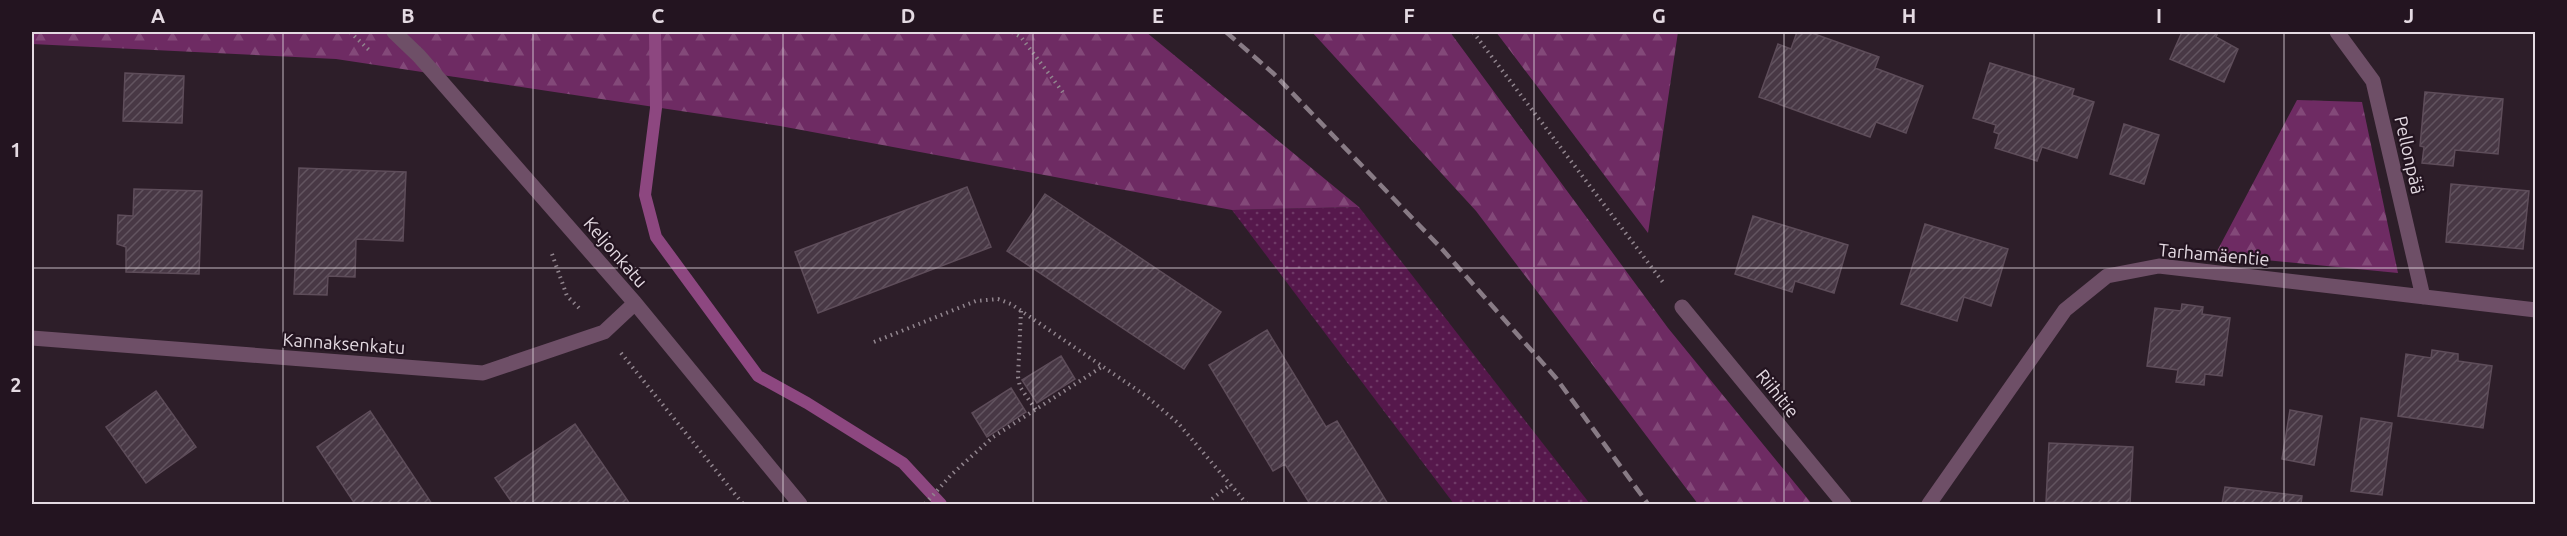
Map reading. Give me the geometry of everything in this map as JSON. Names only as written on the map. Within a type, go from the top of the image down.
[{"type":"street","name":"Keljonkatu","points":[[394,32],[418,56],[635,303],[796,503]]},
{"type":"street","name":"Pellonpää","points":[[2337,32],[2373,81],[2423,297]]},
{"type":"street","name":"Tarhamäentie","points":[[1929,504],[2066,310],[2107,276],[2159,266],[2535,310]]},
{"type":"street","name":"Kannaksenkatu","points":[[32,338],[483,373],[604,332],[635,303]]},
{"type":"street","name":"Riihitie","points":[[1682,307],[1844,504]]},
{"type":"path","points":[[350,32],[371,52]]},
{"type":"path","points":[[1012,32],[1021,37],[1065,95]]},
{"type":"path","points":[[1473,32],[1682,307]]},
{"type":"path","points":[[545,246],[552,255],[567,296],[604,332],[743,504]]},
{"type":"path","points":[[874,342],[986,299],[998,300],[1021,311],[1103,366],[1178,423],[1247,504]]},
{"type":"path","points":[[1021,311],[1018,377],[1020,387],[1036,410]]},
{"type":"path","points":[[925,504],[952,474],[993,437],[1103,366]]},
{"type":"path","points":[[1212,499],[1231,484]]},
{"type":"shaded area","points":[[1359,207],[1590,504],[1454,504],[1232,210]]},
{"type":"green space","points":[[32,32],[1146,32],[1359,207],[1232,210],[780,126],[336,59],[32,44]]},
{"type":"green space","points":[[1312,32],[1450,32],[1668,328],[1812,504],[1698,504],[1476,211]]},
{"type":"green space","points":[[1496,32],[1678,32],[1648,233]]},
{"type":"green space","points":[[2297,100],[2362,102],[2398,273],[2215,255]]},
{"type":"building","points":[[1797,32],[1809,32],[1879,57],[1875,68],[1923,86],[1906,133],[1876,122],[1870,137],[1759,97],[1778,44],[1791,49]]},
{"type":"building","points":[[2182,32],[2218,32],[2216,37],[2238,49],[2224,82],[2170,59]]},
{"type":"building","points":[[1990,63],[2074,89],[2072,95],[2094,102],[2077,158],[2042,147],[2037,161],[1995,148],[1999,134],[1994,132],[1996,125],[1973,118]]},
{"type":"building","points":[[125,73],[184,76],[182,123],[123,121]]},
{"type":"building","points":[[2425,92],[2503,99],[2498,154],[2455,150],[2453,166],[2422,163],[2424,147],[2420,146]]},
{"type":"building","points":[[2124,124],[2159,135],[2144,184],[2110,174]]},
{"type":"building","points":[[299,168],[406,172],[403,241],[356,239],[355,277],[328,276],[327,295],[294,294]]},
{"type":"building","points":[[2451,184],[2529,191],[2523,249],[2446,242]]},
{"type":"building","points":[[967,187],[991,247],[818,313],[795,252]]},
{"type":"building","points":[[134,189],[202,191],[199,274],[126,272],[126,247],[117,244],[118,215],[133,216]]},
{"type":"building","points":[[1045,194],[1221,312],[1184,369],[1007,251]]},
{"type":"building","points":[[1753,216],[1848,245],[1834,293],[1795,281],[1792,292],[1735,274]]},
{"type":"building","points":[[1925,224],[2008,249],[1991,306],[1964,297],[1957,321],[1901,304]]},
{"type":"building","points":[[2182,304],[2203,307],[2202,314],[2230,318],[2222,376],[2205,374],[2204,385],[2176,382],[2178,370],[2147,366],[2155,308],[2181,311]]},
{"type":"building","points":[[1267,330],[1326,427],[1337,421],[1388,504],[1310,504],[1285,464],[1273,471],[1209,365]]},
{"type":"building","points":[[2432,350],[2458,354],[2458,361],[2492,366],[2483,428],[2398,416],[2406,354],[2431,358]]},
{"type":"building","points":[[1061,356],[1075,379],[1037,403],[1022,380]]},
{"type":"building","points":[[1011,388],[1026,412],[987,437],[972,413]]},
{"type":"building","points":[[156,391],[196,447],[146,483],[106,427]]},
{"type":"building","points":[[2290,410],[2322,416],[2314,465],[2282,459]]},
{"type":"building","points":[[370,411],[432,504],[355,504],[317,447]]},
{"type":"building","points":[[2361,418],[2392,423],[2382,495],[2351,491]]},
{"type":"building","points":[[575,424],[630,504],[513,504],[495,478]]},
{"type":"building","points":[[2049,443],[2133,447],[2130,504],[2046,502]]},
{"type":"building","points":[[2225,487],[2302,496],[2301,504],[2222,504]]},
{"type":"waterway","points":[[655,32],[656,108],[645,195],[656,237],[758,376],[807,403],[903,463],[941,504]]},
{"type":"railway","points":[[1226,32],[1274,74],[1442,249],[1556,378],[1648,504]]}]
